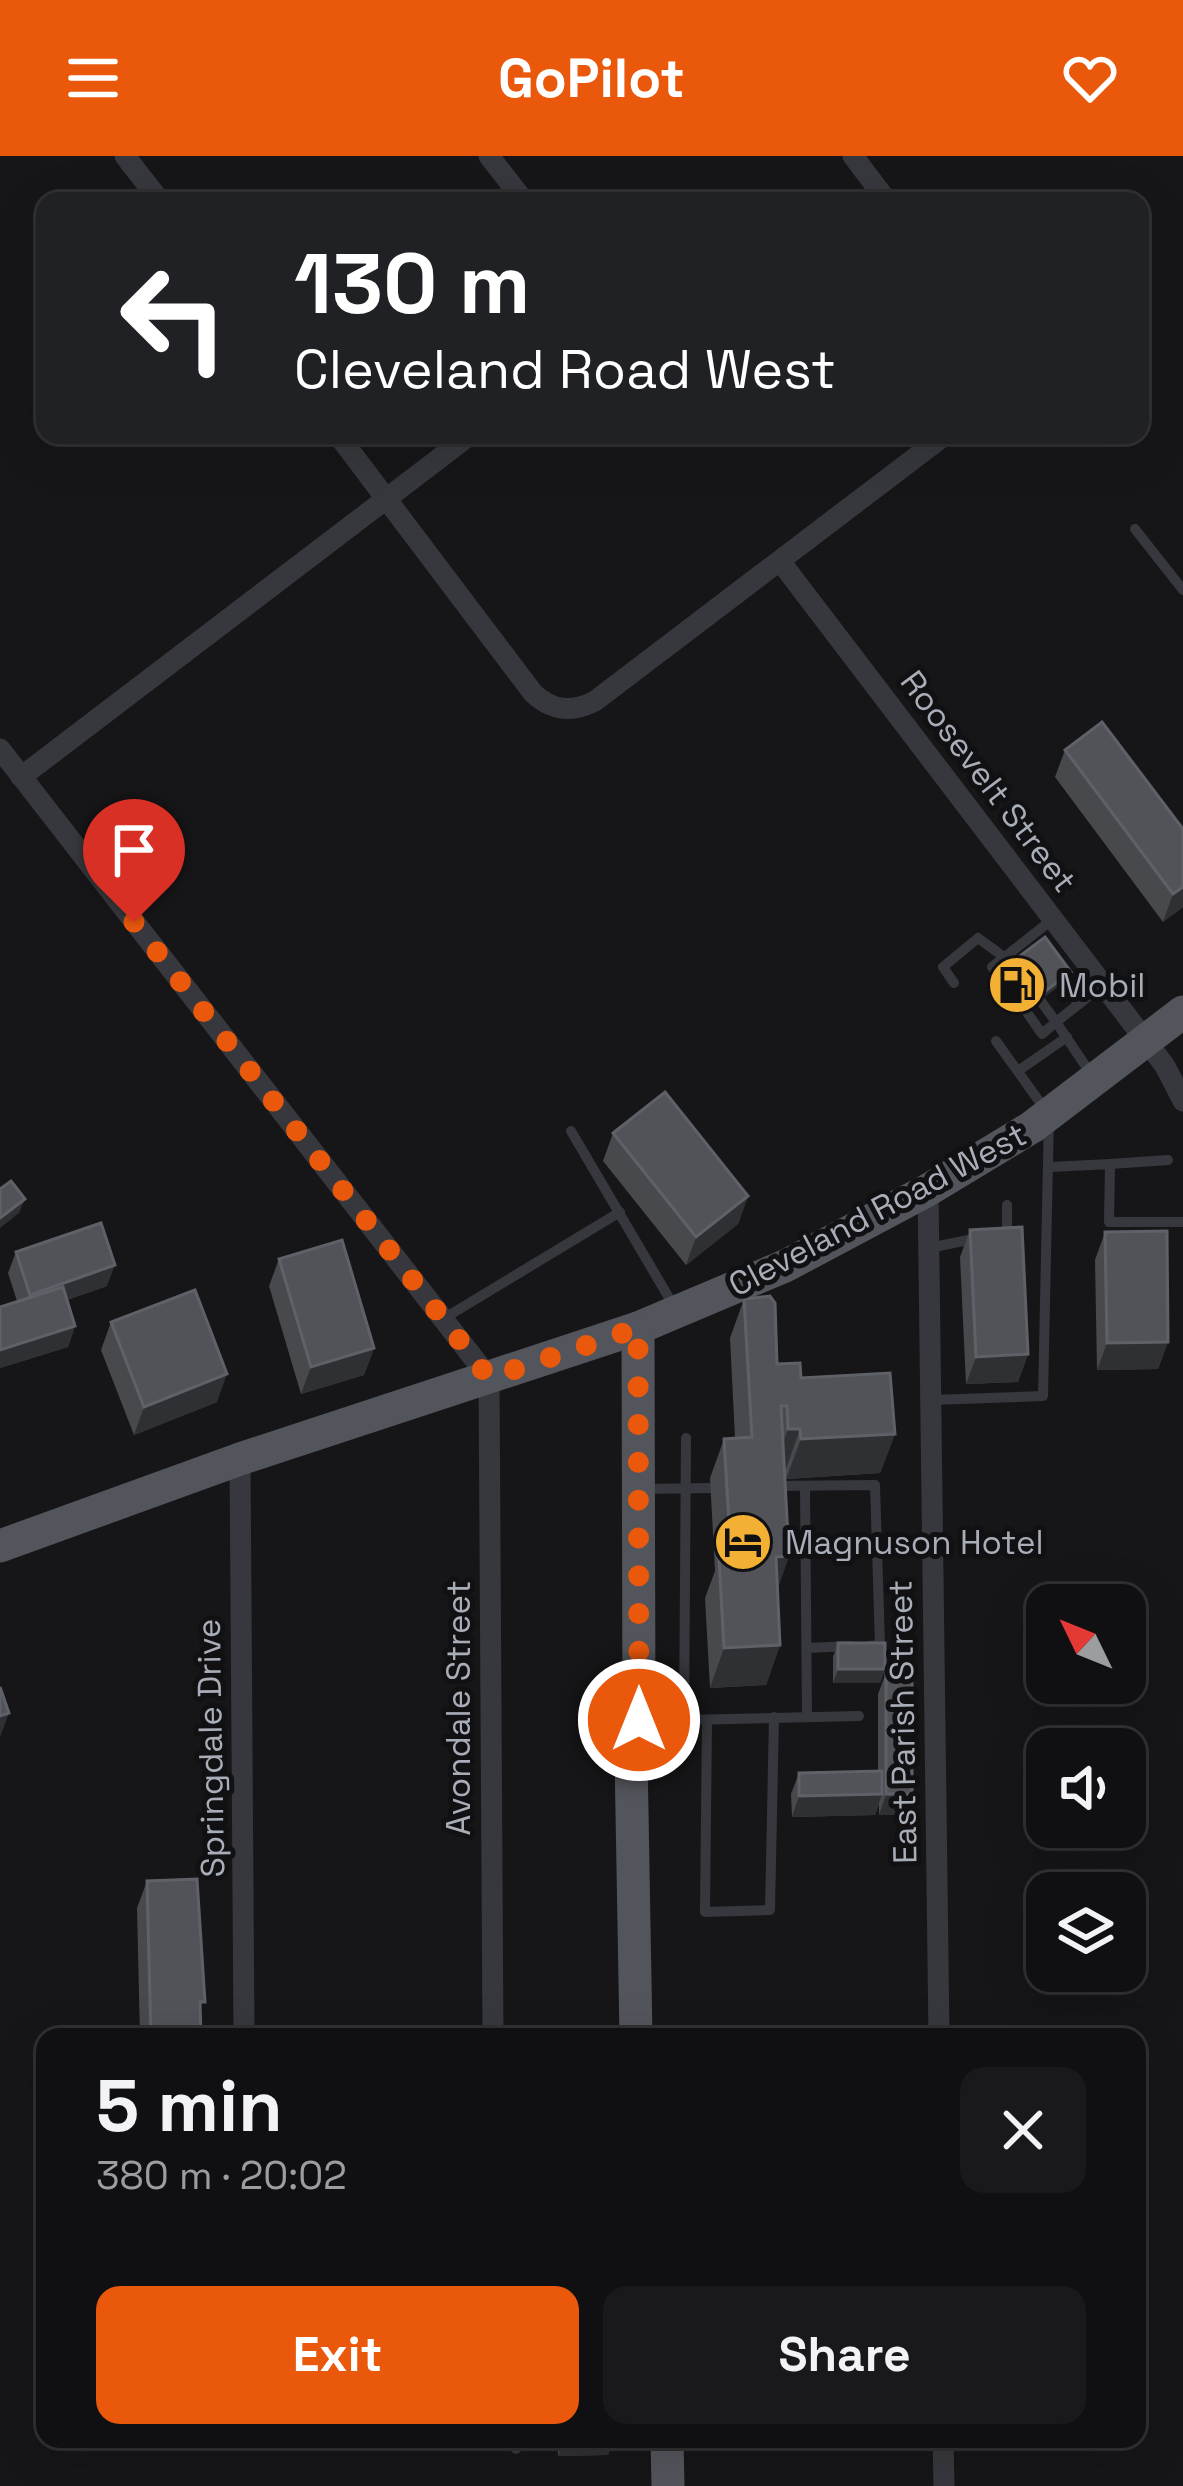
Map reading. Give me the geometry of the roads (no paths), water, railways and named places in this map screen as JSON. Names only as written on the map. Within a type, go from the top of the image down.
[{"type":"main road","name":"Cleveland Road West","points":[[5,1541],[638,1328],[785,1266],[928,1190],[1049,1115],[1183,1012]]},
{"type":"main road","points":[[636,2028],[631,1756],[639,1720],[638,1328]]},
{"type":"main road","points":[[639,1720],[651,1755],[657,2028]]},
{"type":"main road","points":[[644,2448],[645,2486]]},
{"type":"main road","points":[[667,2448],[668,2486]]},
{"type":"street","points":[[125,156],[153,192]]},
{"type":"street","points":[[489,156],[517,192]]},
{"type":"street","points":[[853,156],[880,192]]},
{"type":"street","points":[[345,444],[533,693],[560,709],[577,709],[595,701],[933,444]]},
{"type":"street","points":[[21,777],[458,444]]},
{"type":"street","name":"Roosevelt Street","points":[[780,560],[1146,1041],[1183,1100]]},
{"type":"street","points":[[0,749],[489,1378]]},
{"type":"street","name":"East Parish Street","points":[[928,1190],[939,2028]]},
{"type":"street","name":"Avondale Street","points":[[489,1378],[493,2028]]},
{"type":"street","name":"Springdale Drive","points":[[240,1459],[244,2028]]},
{"type":"street","points":[[943,2448],[944,2486]]},
{"type":"lane","points":[[1136,529],[1183,590]]},
{"type":"lane","points":[[999,976],[992,967],[1031,945],[1053,919]]},
{"type":"lane","points":[[954,983],[943,967],[978,938],[1010,960]]},
{"type":"lane","points":[[1062,983],[1079,1004]]},
{"type":"lane","points":[[1026,1011],[1042,1034],[1103,985]]},
{"type":"lane","points":[[1040,1000],[1095,1079]]},
{"type":"lane","points":[[1018,1071],[1066,1037]]},
{"type":"lane","points":[[932,1400],[1043,1396],[1049,1115],[996,1041]]},
{"type":"lane","points":[[571,1131],[677,1311]]},
{"type":"lane","points":[[1050,1167],[1168,1160]]},
{"type":"lane","points":[[1110,1164],[1109,1222],[1183,1222]]},
{"type":"lane","points":[[928,1249],[1007,1233],[1007,1205]]},
{"type":"lane","points":[[443,1319],[620,1212]]},
{"type":"lane","points":[[684,1719],[686,1438]]},
{"type":"lane","points":[[769,1486],[875,1485],[880,1645],[808,1648]]},
{"type":"lane","points":[[806,1486],[807,1716]]},
{"type":"lane","points":[[639,1489],[710,1488]]},
{"type":"lane","points":[[639,1720],[859,1716]]},
{"type":"lane","points":[[707,1720],[705,1912],[770,1910],[774,1717]]},
{"type":"place","name":"Mobil","points":[[1017,985]]},
{"type":"place","name":"Magnuson Hotel","points":[[743,1542]]}]
